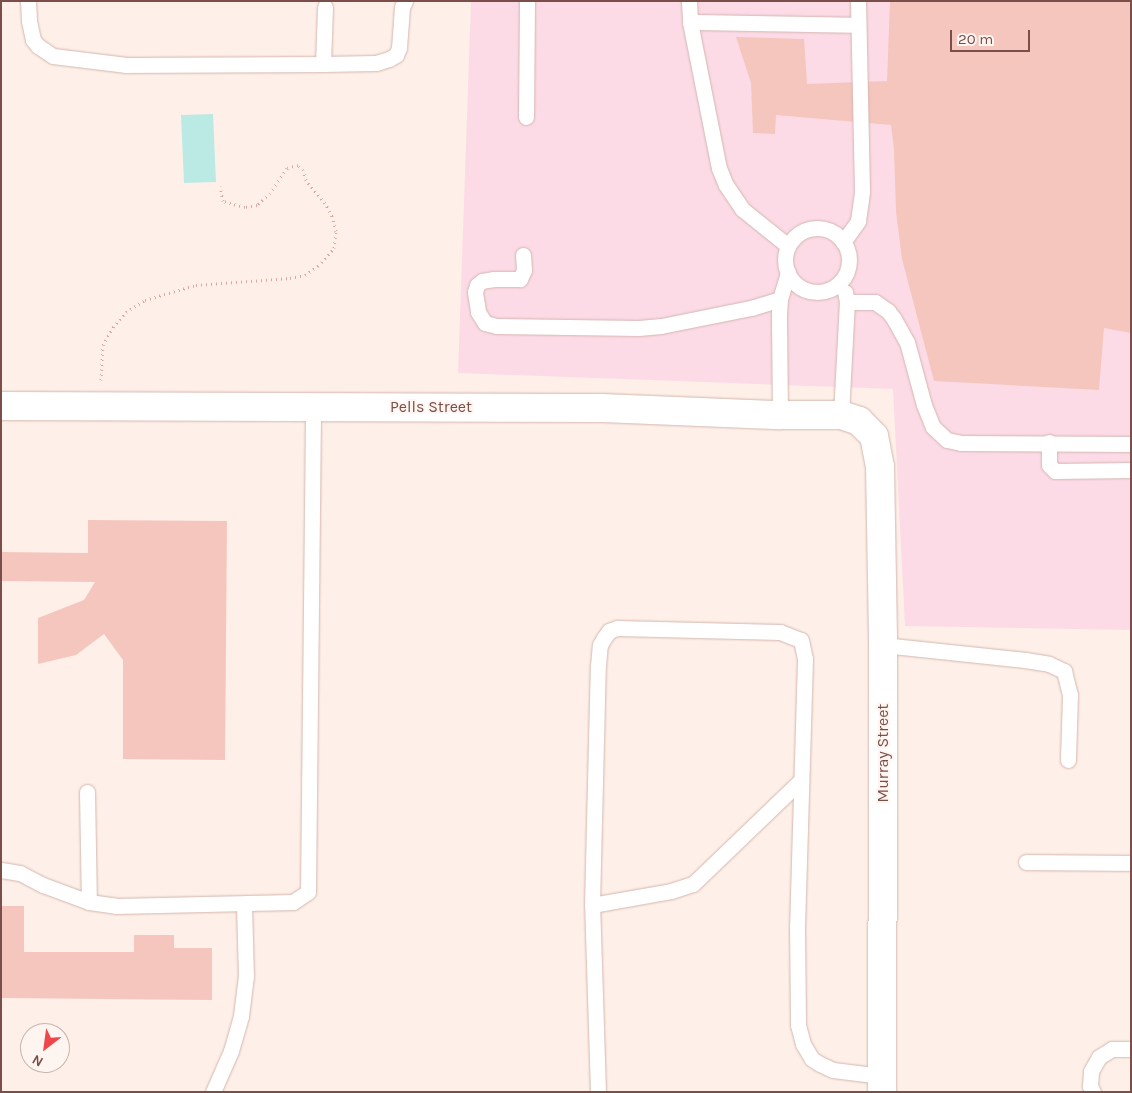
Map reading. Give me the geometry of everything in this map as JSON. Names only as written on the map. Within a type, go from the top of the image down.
[{"type":"street","name":"Pells Street","points":[[1,406],[602,408],[850,418]]},
{"type":"street","name":"Murray Street","points":[[850,418],[874,436],[880,466],[883,645],[882,1084]]},
{"type":"lane","points":[[28,1],[29,22],[33,40],[38,46],[53,56],[126,65],[376,63],[389,60],[396,55],[401,39],[402,6],[405,1]]},
{"type":"lane","points":[[526,117],[527,1]]},
{"type":"lane","points":[[689,1],[690,22],[719,168],[726,185],[742,209],[788,246]]},
{"type":"lane","points":[[843,242],[858,221],[862,191],[858,1]]},
{"type":"lane","points":[[323,64],[325,7]]},
{"type":"lane","points":[[690,22],[858,25]]},
{"type":"lane","points":[[780,415],[780,298],[788,272],[785,257],[788,246],[799,233],[813,228],[830,231],[843,242],[848,262],[843,278],[847,302],[850,418]]},
{"type":"lane","points":[[522,255],[524,270],[520,280],[494,279],[482,281],[477,285],[475,292],[478,312],[484,323],[497,326],[654,327],[751,308],[780,298]]},
{"type":"lane","points":[[788,272],[801,287],[815,291],[829,289],[843,278]]},
{"type":"lane","points":[[847,302],[875,302],[888,311],[894,319],[907,342],[924,405],[933,427],[947,440],[961,443],[1049,442],[1131,444]]},
{"type":"lane","points":[[1,870],[20,873],[42,885],[89,902],[116,906],[292,902],[308,892],[312,407]]},
{"type":"lane","points":[[1049,442],[1049,465],[1055,471],[1131,470]]},
{"type":"lane","points":[[598,1092],[592,904],[598,666],[600,645],[609,631],[616,628],[780,632],[801,640],[805,658],[801,780],[798,1025],[803,1044],[812,1059],[834,1070],[882,1084]]},
{"type":"lane","points":[[883,645],[1025,660],[1049,664],[1064,671],[1070,695],[1068,760]]},
{"type":"lane","points":[[592,904],[671,891],[692,884],[801,780]]},
{"type":"lane","points":[[88,792],[89,902]]},
{"type":"lane","points":[[1026,862],[1131,863]]},
{"type":"lane","points":[[212,1092],[231,1051],[240,1016],[246,978],[244,904]]},
{"type":"lane","points":[[1093,1092],[1090,1086],[1091,1071],[1099,1057],[1112,1049],[1131,1049]]},
{"type":"path","points":[[99,406],[102,345],[113,327],[126,312],[145,300],[196,284],[290,278],[305,275],[318,266],[334,248],[336,231],[332,216],[325,203],[306,180],[304,170],[298,165],[287,168],[270,193],[256,205],[246,207],[223,201],[220,186]]},
{"type":"shaded area","points":[[471,1],[1131,1],[1131,630],[905,626],[893,389],[458,373]]},
{"type":"water","points":[[213,114],[216,182],[184,183],[181,115]]},
{"type":"building","points":[[890,1],[1131,1],[1131,333],[1104,328],[1099,390],[934,381],[902,259],[896,212],[894,149],[891,125],[776,115],[775,134],[753,133],[751,83],[736,37],[804,39],[807,84],[887,81]]},
{"type":"building","points":[[88,520],[227,521],[225,760],[123,759],[123,660],[104,634],[76,655],[38,664],[38,618],[84,600],[95,582],[1,581],[1,552],[88,553]]},
{"type":"building","points":[[1,906],[24,906],[24,952],[134,952],[134,935],[174,935],[174,948],[212,948],[212,1000],[1,998]]}]
